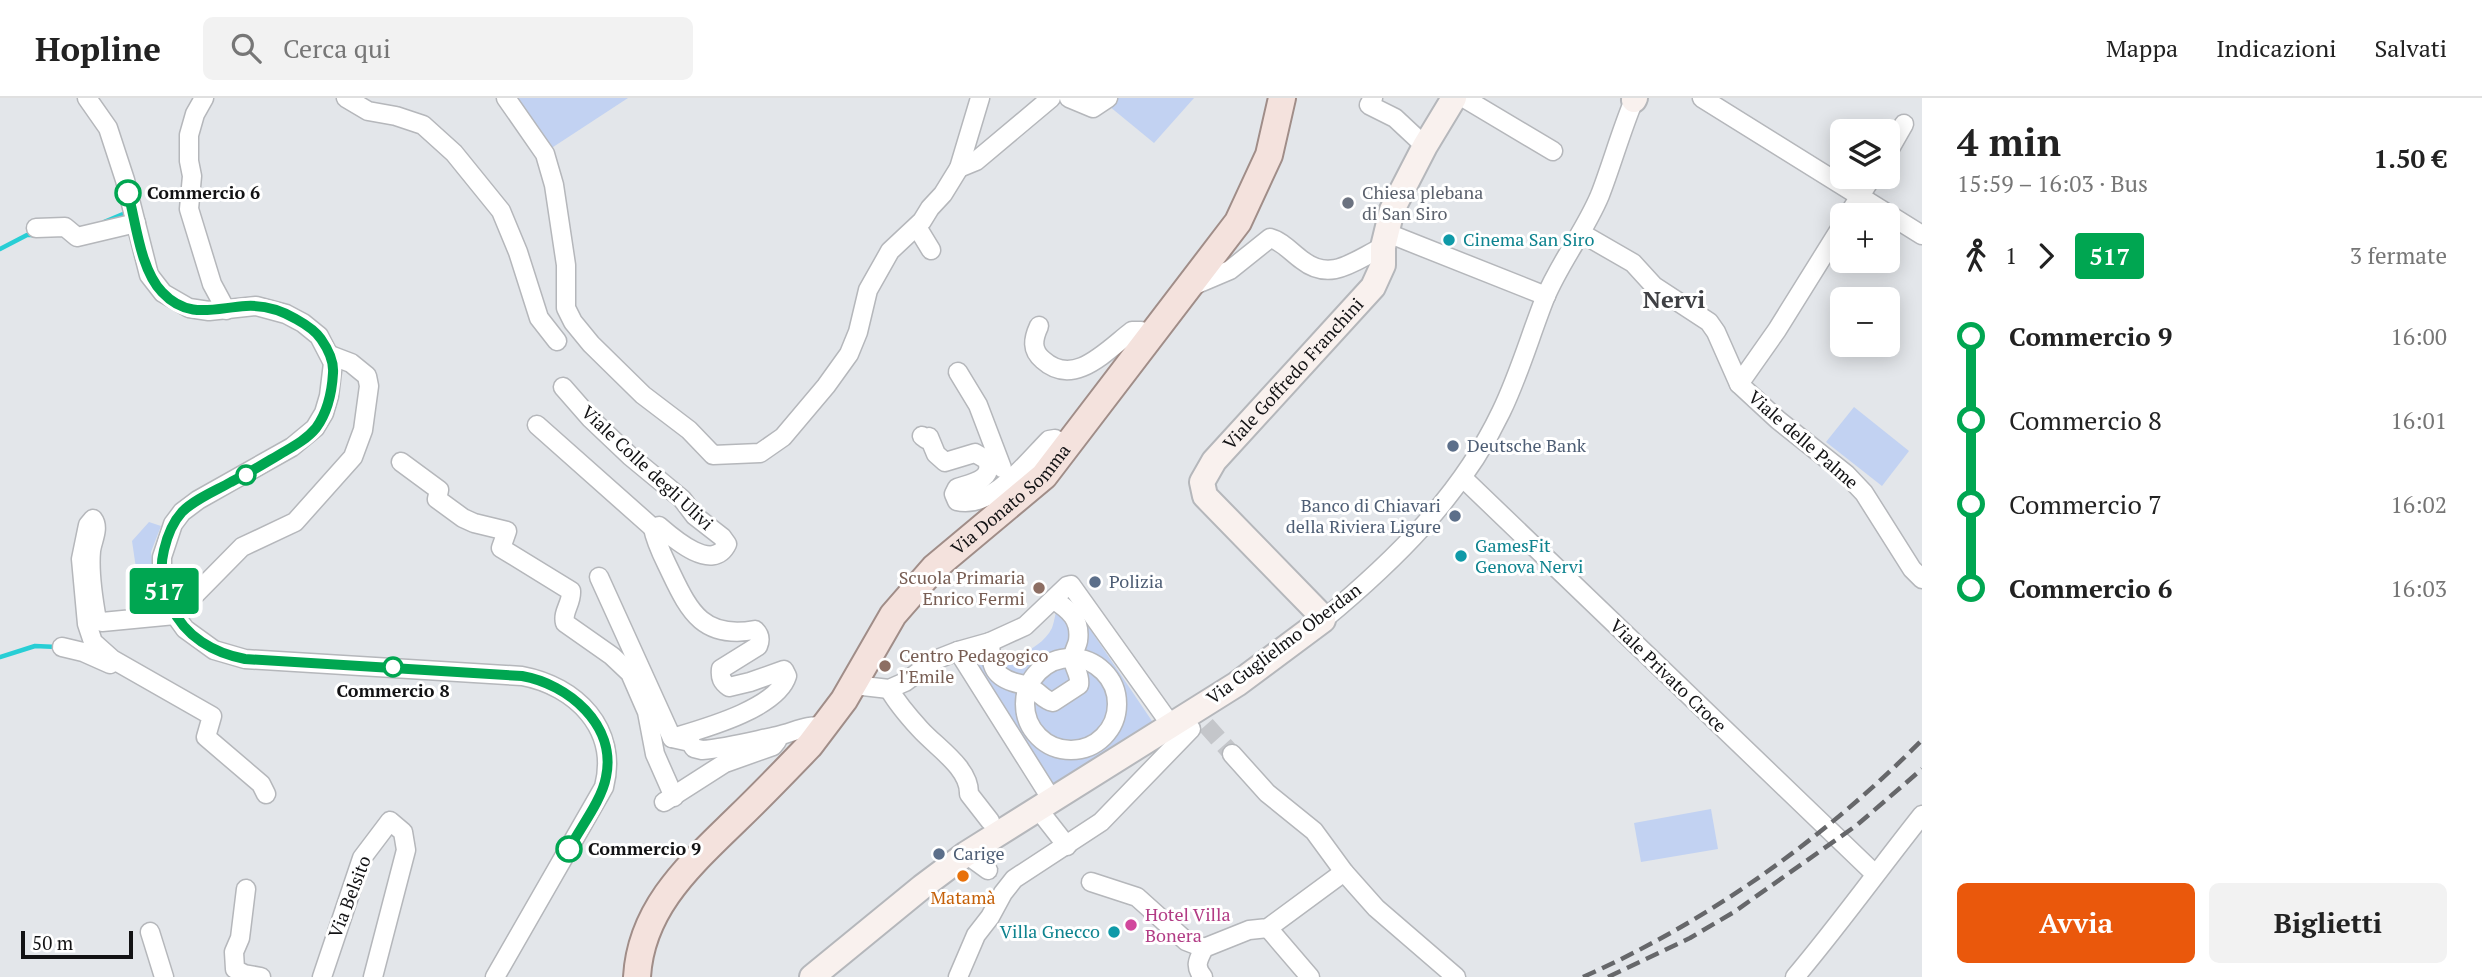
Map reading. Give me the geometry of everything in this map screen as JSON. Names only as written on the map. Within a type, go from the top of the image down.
[{"type":"main road","name":"Via Donato Somma","points":[[637,977],[642,943],[650,923],[674,883],[825,727],[854,685],[893,615],[913,590],[934,568],[1035,485],[1152,337],[1238,222],[1269,155],[1282,98]]},
{"type":"street","points":[[87,98],[108,128],[149,275],[163,293],[189,308],[209,312],[256,306],[286,314],[312,329],[330,355],[333,372],[329,396],[324,413],[315,428],[283,453],[198,499],[182,512],[173,524],[162,557],[162,577],[164,593],[185,629],[229,656],[245,659],[522,676],[553,685],[583,708],[597,724],[606,747],[608,766],[604,787],[495,977]]},
{"type":"street","points":[[204,98],[195,114],[189,135],[192,176],[189,209],[212,284],[226,310]]},
{"type":"street","points":[[346,98],[368,111],[423,125],[454,153],[501,211],[523,264],[539,318],[556,341]]},
{"type":"street","points":[[506,98],[545,154],[554,185],[566,265],[566,308],[573,322],[591,344],[643,395],[689,430],[713,455],[760,453],[783,437],[849,354],[858,332],[868,290],[890,251],[917,227],[943,194],[959,167],[979,98]]},
{"type":"street","points":[[959,167],[976,160],[1051,98]]},
{"type":"street","points":[[1069,98],[1093,108],[1108,98]]},
{"type":"street","name":"Viale Goffredo Franchini","points":[[1323,620],[1205,496],[1202,482],[1214,461],[1373,287],[1383,265],[1384,239],[1392,210],[1425,146],[1454,98]]},
{"type":"street","points":[[1464,98],[1553,151]]},
{"type":"street","points":[[1702,98],[1922,236]]},
{"type":"street","name":"Via Guglielmo Oberdan","points":[[813,977],[966,854],[1110,764],[1190,723],[1361,589],[1412,538],[1454,492],[1500,414],[1546,296],[1600,195],[1635,99]]},
{"type":"street","points":[[1371,102],[1395,118],[1425,146]]},
{"type":"street","points":[[1900,131],[1904,124]]},
{"type":"street","points":[[1855,203],[1864,189]]},
{"type":"street","points":[[36,228],[65,228],[77,237],[135,223]]},
{"type":"street","points":[[917,227],[930,250]]},
{"type":"street","name":"Viale delle Palme","points":[[1581,233],[1633,263],[1654,286],[1709,323],[1716,332],[1739,384],[1855,483],[1912,569],[1922,579]]},
{"type":"street","points":[[1189,288],[1230,270],[1270,237],[1305,263],[1324,271],[1335,270],[1384,239],[1469,266],[1546,296]]},
{"type":"street","points":[[1739,384],[1777,330],[1830,245]]},
{"type":"street","points":[[1039,326],[1034,338],[1034,349],[1042,360],[1063,372],[1079,370],[1132,331],[1141,331],[1152,337]]},
{"type":"street","points":[[266,793],[261,784],[206,737],[212,716],[101,651],[89,635],[81,559],[89,521],[93,519],[96,523],[90,556],[97,620],[107,623],[175,615],[242,547],[295,522],[353,457],[363,430],[369,386],[367,376],[351,363],[330,355]]},
{"type":"street","points":[[958,372],[978,405],[1003,468]]},
{"type":"street","name":"Viale Colle degli Ulivi","points":[[563,387],[591,419],[682,499],[695,516],[727,544],[724,551],[715,556],[684,549],[659,526],[653,528]]},
{"type":"street","name":"Viale Colle degli Ulivi","points":[[537,425],[653,528],[656,541],[684,602],[701,621],[721,631],[755,630],[759,634],[758,646],[721,669],[720,677],[724,683],[729,687],[784,670],[787,676],[785,684],[769,700],[743,713],[672,738]]},
{"type":"street","points":[[922,436],[926,439],[929,437],[936,454],[945,462],[975,453],[987,460],[990,466],[987,475],[981,480],[957,488],[954,494],[957,501],[967,504],[992,494],[1049,440],[1055,439],[1066,448]]},
{"type":"street","points":[[401,461],[439,490],[437,499],[463,518],[507,531],[501,548],[571,592],[564,617],[565,623],[612,656],[630,673],[647,712],[655,754],[669,799],[725,763],[773,746],[780,735]]},
{"type":"street","name":"Viale Privato Croce","points":[[1462,478],[1875,874]]},
{"type":"street","points":[[599,577],[672,738],[690,742],[694,748],[702,750],[780,735],[802,727],[825,727]]},
{"type":"street","points":[[854,685],[889,689],[905,682],[935,660],[990,642],[1025,626],[1068,586],[1074,586],[1132,670],[1190,723],[1101,822],[1008,883],[990,917],[976,935],[958,977]]},
{"type":"street","points":[[990,642],[991,666],[996,674],[1029,687],[1048,702],[1053,702],[1079,685],[1081,681],[1073,659],[1078,625],[1068,608],[1054,600]]},
{"type":"street","points":[[62,647],[83,652],[113,665],[124,666]]},
{"type":"street","points":[[958,651],[1024,755],[1067,846]]},
{"type":"street","points":[[1073,659],[1094,664],[1105,672],[1112,683],[1117,696],[1114,722],[1107,734],[1096,743],[1084,749],[1056,748],[1034,731],[1025,705],[1029,687],[1043,668],[1055,661],[1073,659]]},
{"type":"street","points":[[1112,683],[1132,670]]},
{"type":"street","points":[[889,689],[918,728],[964,775],[968,781],[969,794],[990,821]]},
{"type":"street","points":[[1024,755],[1044,741]]},
{"type":"street","points":[[1096,743],[1110,764]]},
{"type":"street","points":[[1232,754],[1267,793],[1314,831],[1344,872],[1376,908],[1456,977]]},
{"type":"street","points":[[1795,977],[1841,923],[1875,874],[1922,815]]},
{"type":"street","name":"Via Belsito","points":[[322,977],[362,858],[390,821],[403,832],[406,850],[373,977]]},
{"type":"street","points":[[966,854],[988,870]]},
{"type":"street","points":[[1195,975],[1196,962],[1204,948],[1249,930],[1268,928],[1344,872]]},
{"type":"street","points":[[1091,882],[1137,897],[1186,941],[1204,948]]},
{"type":"street","points":[[246,889],[240,938],[234,952],[235,969],[244,974],[261,977]]},
{"type":"street","points":[[1268,928],[1310,977]]},
{"type":"street","points":[[150,932],[164,977]]},
{"type":"shaded area","points":[[513,98],[628,98],[547,151]]},
{"type":"shaded area","points":[[1117,98],[1194,98],[1154,143],[1109,106]]},
{"type":"shaded area","points":[[1854,407],[1909,451],[1882,486],[1826,442]]},
{"type":"shaded area","points":[[149,522],[161,526],[151,552],[158,612],[143,616],[132,541]]},
{"type":"shaded area","points":[[1067,595],[1154,724],[1055,788],[973,661],[985,656],[1012,656],[1026,652],[1038,644],[1052,628],[1058,600]]},
{"type":"shaded area","points":[[1711,809],[1718,849],[1641,862],[1634,823]]},
{"type":"waterway","points":[[104,222],[123,214]]},
{"type":"waterway","points":[[0,249],[27,235],[34,235]]},
{"type":"waterway","points":[[0,657],[35,646],[57,647]]},
{"type":"tunnel","points":[[1206,725],[1232,754]]},
{"type":"railway","points":[[1583,977],[1675,930],[1763,874],[1846,810],[1922,740]]},
{"type":"railway","points":[[1608,977],[1690,938],[1734,912],[1857,825],[1922,769]]},
{"type":"bus line","name":"517","points":[[128,193],[149,275],[163,293],[189,308],[209,312],[248,306],[265,307],[286,314],[319,336],[333,363],[329,396],[324,413],[315,428],[292,447],[198,499],[182,512],[173,524],[162,557],[162,577],[164,593],[175,615],[185,629],[214,650],[229,656],[522,676],[547,682],[561,689],[597,724],[606,747],[608,766],[604,787],[569,849]]},
{"type":"place","name":"Commercio 6","points":[[128,193]]},
{"type":"place","name":"Chiesa plebana di San Siro","points":[[1348,203]]},
{"type":"place","name":"Cinema San Siro","points":[[1449,240]]},
{"type":"place","name":"Deutsche Bank","points":[[1453,446]]},
{"type":"place","name":"Banco di Chiavari della Riviera Ligure","points":[[1455,516]]},
{"type":"place","name":"GamesFit Genova Nervi","points":[[1461,556]]},
{"type":"place","name":"Polizia","points":[[1095,582]]},
{"type":"place","name":"Scuola Primaria Enrico Fermi","points":[[1039,588]]},
{"type":"place","name":"Centro Pedagogico l'Emile","points":[[885,666]]},
{"type":"place","name":"Commercio 8","points":[[393,667]]},
{"type":"place","name":"Commercio 9","points":[[569,849]]},
{"type":"place","name":"Carige","points":[[939,854]]},
{"type":"place","name":"Matamà","points":[[963,876]]},
{"type":"place","name":"Hotel Villa Bonera","points":[[1131,925]]},
{"type":"place","name":"Villa Gnecco","points":[[1114,932]]},
{"type":"district","name":"Nervi","points":[[1674,300]]}]
